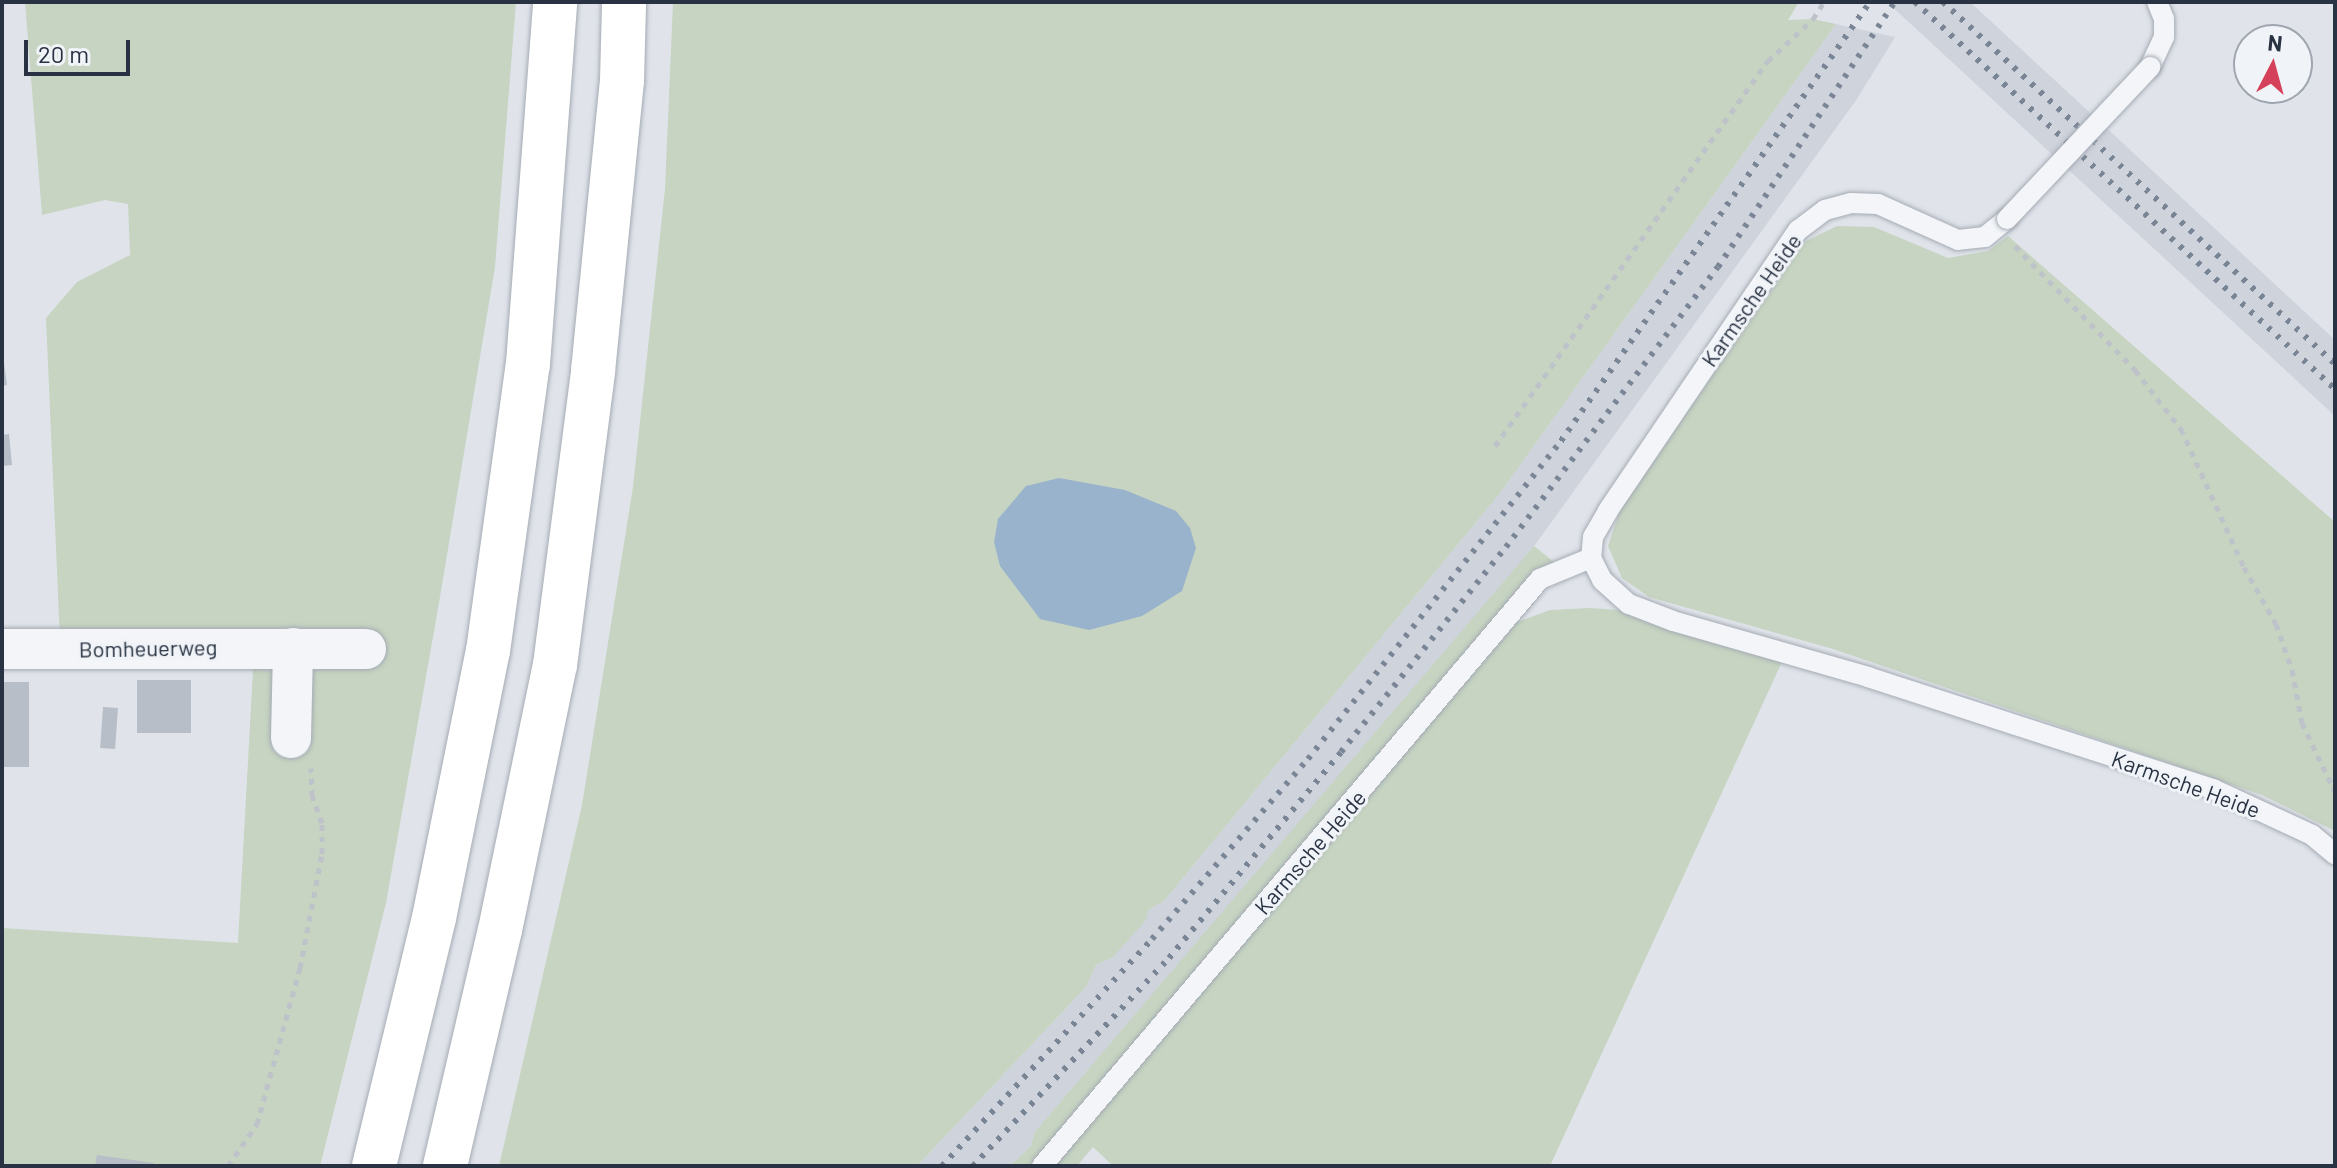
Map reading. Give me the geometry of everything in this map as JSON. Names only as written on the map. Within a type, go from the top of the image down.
[{"type":"highway","points":[[374,1166],[434,918],[488,651],[528,364],[555,2]]},
{"type":"highway","points":[[445,1166],[500,930],[555,665],[595,355],[622,81],[624,2]]},
{"type":"street","points":[[291,738],[293,648]]},
{"type":"street","name":"Bomheuerweg","points":[[2,649],[366,649]]},
{"type":"lane","name":"Karmsche Heide","points":[[2157,2],[2164,19],[2164,37],[2150,67],[2002,223],[1985,237],[1958,240],[1878,204],[1851,203],[1825,210],[1798,230],[1608,511],[1593,537],[1591,558],[1602,580],[1629,604],[1673,621],[1868,677],[2213,789],[2312,835],[2335,854]]},
{"type":"lane","name":"Karmsche Heide","points":[[1042,1166],[1540,579],[1591,558]]},
{"type":"path","points":[[1495,446],[1768,61],[1813,19],[1824,2]]},
{"type":"path","points":[[2002,223],[2108,340],[2181,429],[2244,567],[2276,624],[2292,670],[2302,723],[2335,792]]},
{"type":"path","points":[[228,1166],[257,1124],[300,968],[322,854],[322,823],[312,796],[311,760],[291,738]]},
{"type":"shaded area","points":[[1887,2],[1970,2],[2072,96],[2335,340],[2335,416]]},
{"type":"shaded area","points":[[1836,24],[1895,37],[1857,99],[1519,567],[1034,1133],[1031,1146],[1010,1166],[917,1166],[1086,987],[1096,965],[1113,957],[1148,910],[1164,901],[1500,493]]},
{"type":"green space","points":[[25,2],[516,2],[495,267],[439,603],[386,903],[320,1166],[2,1166],[2,928],[238,943],[255,634],[60,640],[46,318],[77,282],[130,255],[128,204],[105,200],[42,215]]},
{"type":"green space","points":[[673,2],[1799,2],[1788,20],[1813,19],[1836,24],[1500,493],[1164,901],[1148,910],[1146,920],[1113,957],[1096,965],[1086,987],[917,1166],[499,1166],[582,805],[633,487],[665,189]]},
{"type":"green space","points":[[1837,226],[1874,227],[1948,258],[1988,251],[2008,236],[2335,522],[2335,831],[2262,795],[1833,649],[1649,597],[1622,578],[1608,546],[1621,507],[1806,241]]},
{"type":"green space","points":[[1534,546],[1554,562],[1525,586],[1031,1166],[1010,1166],[1031,1146],[1034,1133]]},
{"type":"green space","points":[[1550,610],[1620,610],[1782,662],[1550,1166],[1113,1166],[1093,1147],[1077,1166],[1053,1166],[1517,622]]},
{"type":"water","points":[[1059,478],[1125,490],[1176,511],[1190,528],[1196,548],[1182,591],[1142,616],[1089,630],[1040,619],[1000,566],[994,542],[998,519],[1026,486]]},
{"type":"building","points":[[2,348],[7,385],[2,386]]},
{"type":"building","points":[[9,434],[12,465],[2,466],[2,435]]},
{"type":"building","points":[[137,680],[191,680],[191,733],[137,733]]},
{"type":"building","points":[[2,682],[29,682],[29,767],[2,767]]},
{"type":"building","points":[[103,707],[118,708],[115,749],[100,748]]},
{"type":"building","points":[[97,1155],[154,1163],[154,1166],[95,1166]]},
{"type":"railway","points":[[942,1166],[1152,939],[1308,759],[1561,441],[1870,2]]},
{"type":"railway","points":[[973,1166],[1169,958],[1506,547],[1718,267],[1895,2]]},
{"type":"railway","points":[[1915,2],[2335,389]]},
{"type":"railway","points":[[1943,2],[2335,364]]}]
